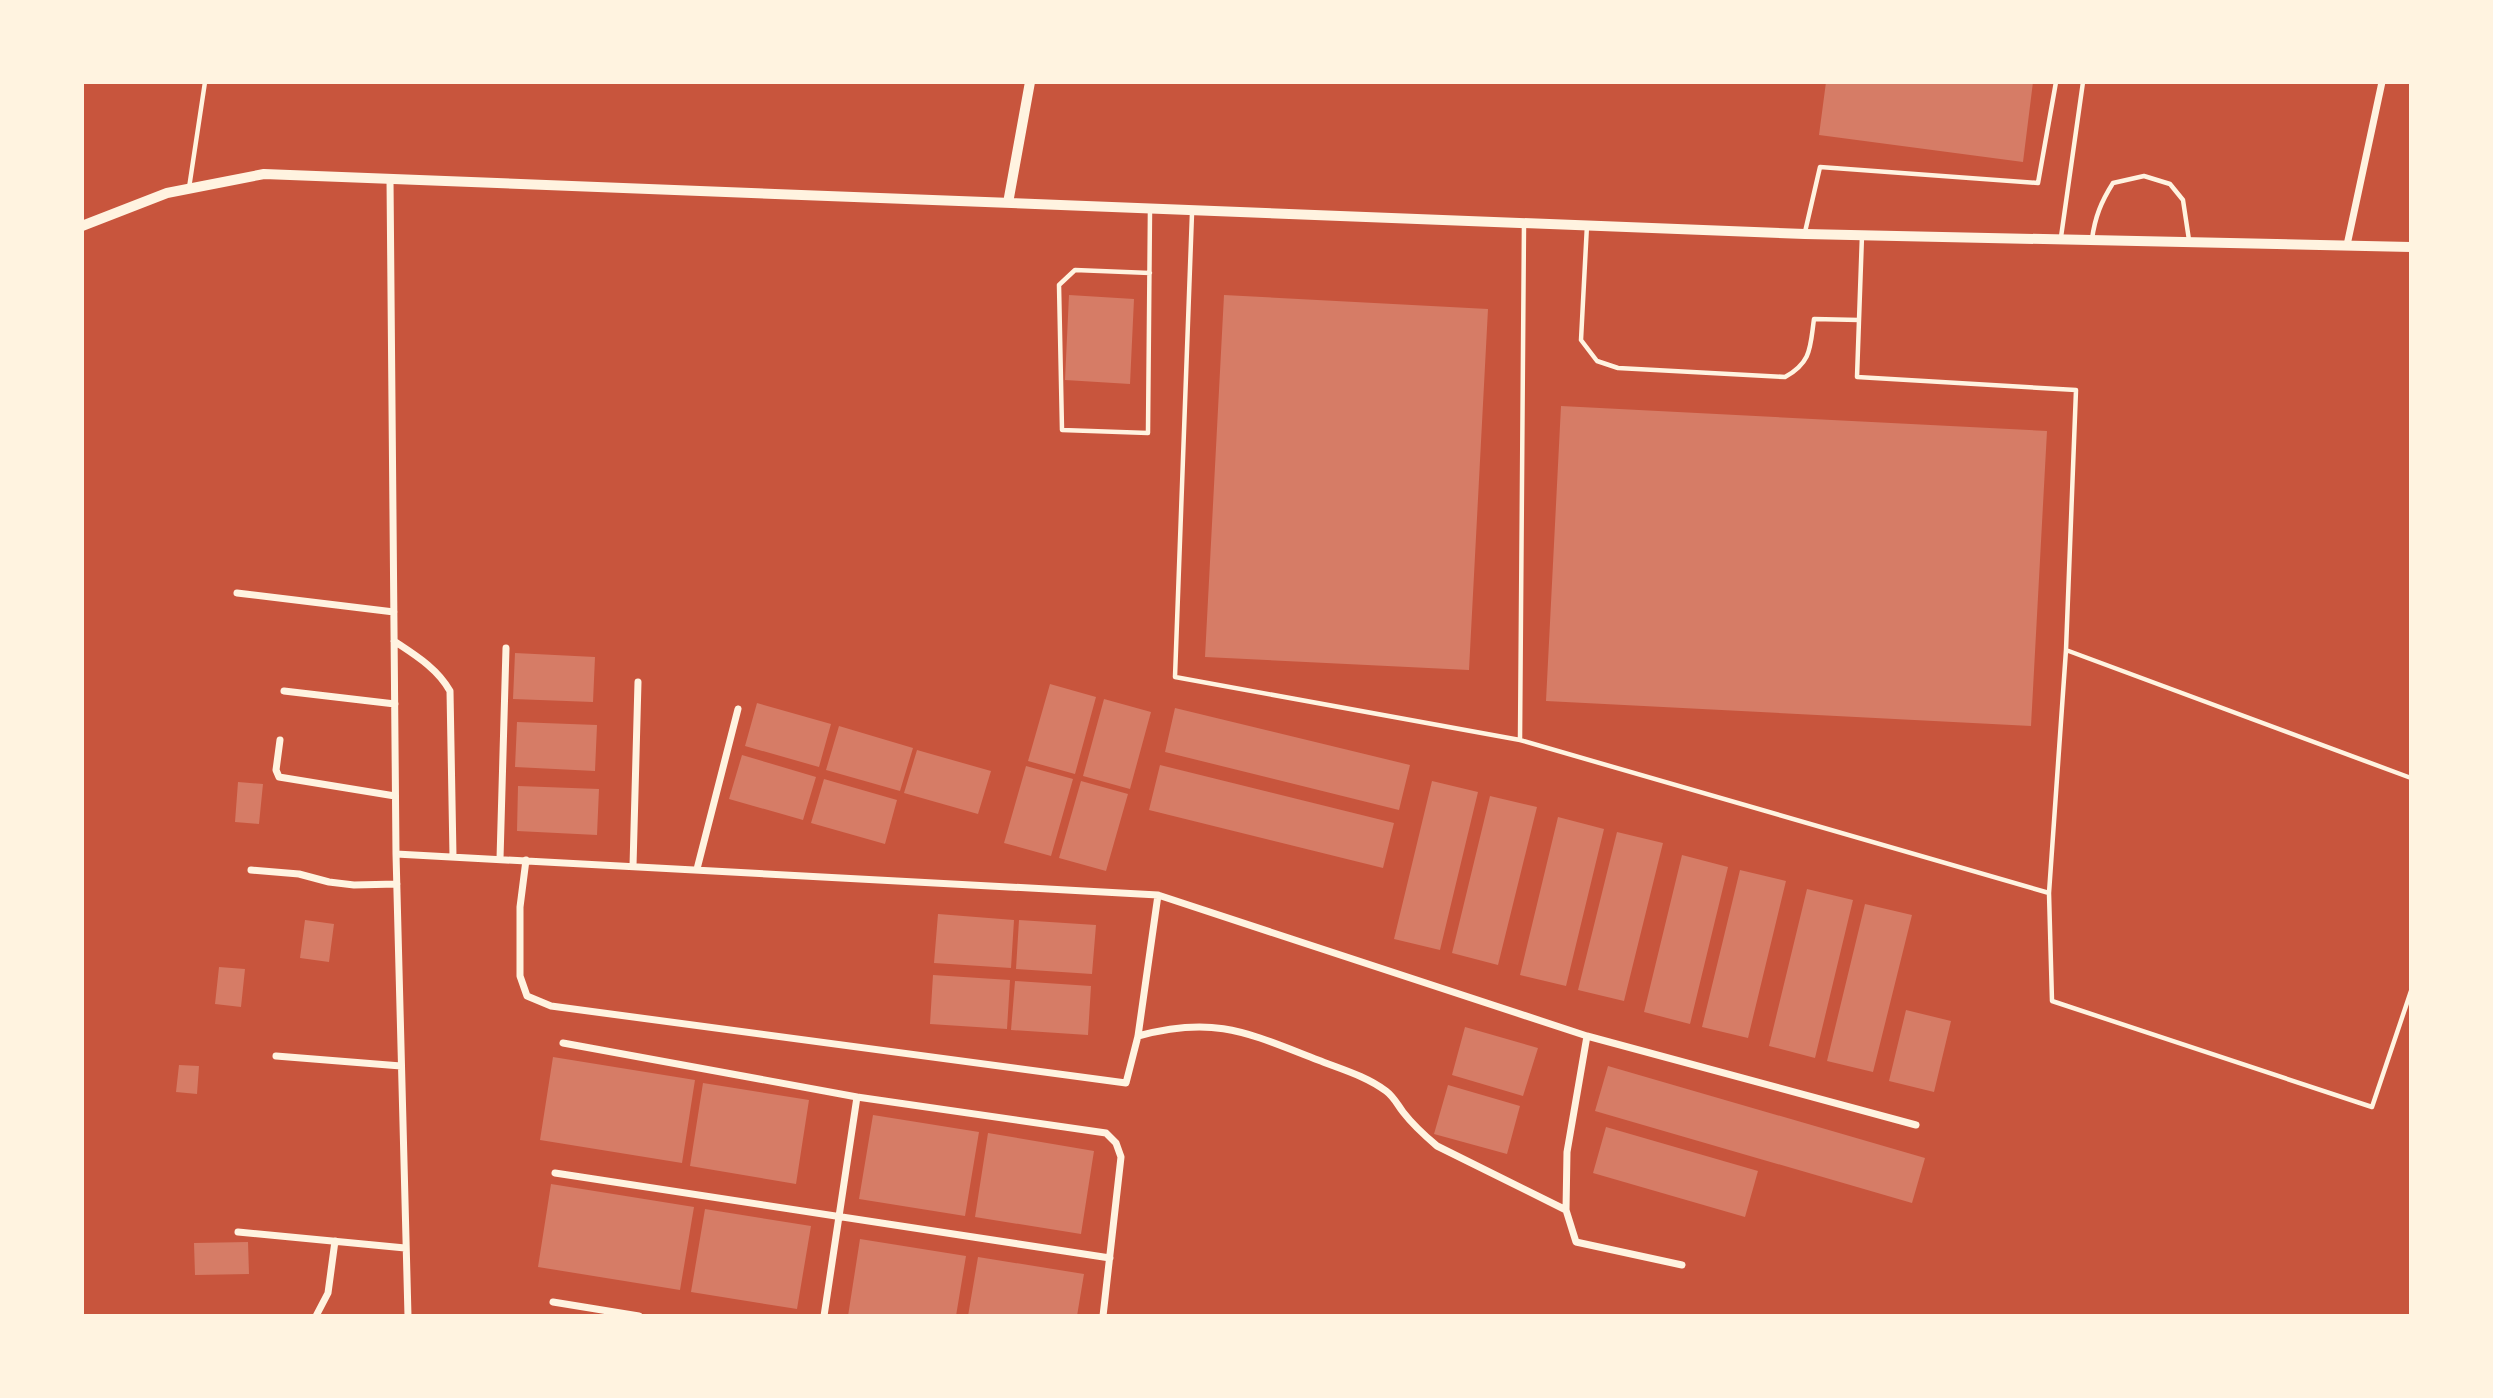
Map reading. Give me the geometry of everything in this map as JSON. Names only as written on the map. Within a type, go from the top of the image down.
[{"type":"street","points":[[1009,203],[1030,82]]},
{"type":"street","points":[[2347,245],[2382,82]]},
{"type":"street","points":[[82,226],[167,193],[264,174],[1192,208],[1804,234],[2411,247]]},
{"type":"street","points":[[390,179],[396,854],[408,1316]]},
{"type":"street","points":[[237,593],[394,611]]},
{"type":"street","points":[[394,640],[427,663],[443,679],[450,691],[453,856]]},
{"type":"street","points":[[500,859],[506,648]]},
{"type":"street","points":[[633,866],[638,682]]},
{"type":"street","points":[[284,691],[395,704]]},
{"type":"street","points":[[696,869],[738,709]]},
{"type":"street","points":[[280,740],[276,770],[279,777],[396,796]]},
{"type":"street","points":[[396,854],[1158,895],[1587,1037],[1916,1125]]},
{"type":"street","points":[[526,860],[520,907],[520,976],[527,996],[551,1006],[1126,1083],[1138,1036],[1158,895]]},
{"type":"street","points":[[251,870],[299,874],[354,886],[397,884]]},
{"type":"street","points":[[1138,1036],[1200,1026],[1230,1028],[1360,1076],[1396,1100],[1419,1131],[1437,1146],[1566,1210]]},
{"type":"street","points":[[1587,1037],[1567,1152],[1566,1210],[1576,1242],[1682,1265]]},
{"type":"street","points":[[563,1043],[857,1097],[1106,1133],[1116,1143],[1121,1157],[1103,1316]]},
{"type":"street","points":[[276,1056],[401,1066]]},
{"type":"street","points":[[824,1316],[857,1097]]},
{"type":"street","points":[[555,1173],[1110,1258]]},
{"type":"street","points":[[238,1232],[405,1248]]},
{"type":"street","points":[[316,1316],[328,1293],[335,1241]]},
{"type":"street","points":[[554,1302],[639,1316]]},
{"type":"lane","points":[[190,188],[205,82]]},
{"type":"lane","points":[[1804,234],[1820,167],[2038,183],[2056,82]]},
{"type":"lane","points":[[2061,239],[2083,82]]},
{"type":"lane","points":[[2092,240],[2101,201],[2113,183],[2144,176],[2170,184],[2183,200],[2189,242]]},
{"type":"lane","points":[[1150,208],[1150,273],[1148,433],[1062,429],[1059,285],[1075,270],[1150,273]]},
{"type":"lane","points":[[1192,208],[1175,677],[1520,740],[2049,893]]},
{"type":"lane","points":[[1520,740],[1524,222]]},
{"type":"lane","points":[[1587,225],[1581,340],[1597,361],[1618,368],[1785,377],[1798,370],[1808,359],[1814,319],[1859,320]]},
{"type":"lane","points":[[1862,235],[1857,377],[2076,390],[2066,650],[2049,893],[2052,1001],[2372,1107],[2411,991]]},
{"type":"lane","points":[[2066,650],[2411,778]]},
{"type":"building","points":[[1826,82],[2033,82],[2023,162],[1819,135]]},
{"type":"building","points":[[1069,295],[1134,299],[1130,384],[1065,380]]},
{"type":"building","points":[[1224,295],[1488,309],[1469,670],[1205,657]]},
{"type":"building","points":[[1561,406],[2047,431],[2031,726],[1546,701]]},
{"type":"building","points":[[515,653],[595,657],[593,702],[513,699]]},
{"type":"building","points":[[1050,684],[1096,697],[1075,774],[1028,761]]},
{"type":"building","points":[[1104,699],[1151,712],[1130,789],[1083,776]]},
{"type":"building","points":[[757,703],[831,724],[819,767],[745,746]]},
{"type":"building","points":[[1175,708],[1410,765],[1399,810],[1165,752]]},
{"type":"building","points":[[517,722],[597,725],[595,771],[515,767]]},
{"type":"building","points":[[839,726],[913,748],[900,791],[826,770]]},
{"type":"building","points":[[917,750],[991,771],[978,814],[904,793]]},
{"type":"building","points":[[742,755],[816,777],[803,820],[729,799]]},
{"type":"building","points":[[1160,765],[1394,823],[1383,868],[1149,810]]},
{"type":"building","points":[[1026,766],[1073,779],[1051,856],[1004,843]]},
{"type":"building","points":[[824,779],[897,800],[885,844],[811,823]]},
{"type":"building","points":[[1081,781],[1128,794],[1106,871],[1059,858]]},
{"type":"building","points":[[1432,781],[1478,792],[1440,950],[1394,939]]},
{"type":"building","points":[[238,782],[263,784],[259,824],[235,822]]},
{"type":"building","points":[[518,786],[599,789],[597,835],[517,831]]},
{"type":"building","points":[[1490,796],[1537,807],[1498,965],[1452,953]]},
{"type":"building","points":[[1558,817],[1604,829],[1566,986],[1520,975]]},
{"type":"building","points":[[1617,832],[1663,843],[1624,1001],[1578,990]]},
{"type":"building","points":[[1682,855],[1728,867],[1690,1024],[1644,1012]]},
{"type":"building","points":[[1740,870],[1786,881],[1748,1038],[1702,1027]]},
{"type":"building","points":[[1807,889],[1853,900],[1815,1058],[1769,1046]]},
{"type":"building","points":[[1865,904],[1912,915],[1873,1072],[1827,1061]]},
{"type":"building","points":[[938,914],[1014,920],[1011,968],[934,963]]},
{"type":"building","points":[[305,920],[334,924],[329,962],[300,958]]},
{"type":"building","points":[[1019,920],[1096,925],[1092,974],[1016,969]]},
{"type":"building","points":[[219,967],[245,969],[241,1007],[215,1004]]},
{"type":"building","points":[[933,975],[1010,980],[1007,1029],[930,1024]]},
{"type":"building","points":[[1015,981],[1091,986],[1088,1035],[1011,1030]]},
{"type":"building","points":[[1906,1010],[1951,1021],[1934,1092],[1889,1081]]},
{"type":"building","points":[[1465,1027],[1538,1048],[1523,1096],[1452,1075]]},
{"type":"building","points":[[553,1057],[695,1080],[682,1163],[540,1140]]},
{"type":"building","points":[[179,1065],[199,1066],[197,1094],[176,1092]]},
{"type":"building","points":[[1608,1066],[1925,1158],[1912,1203],[1595,1111]]},
{"type":"building","points":[[703,1083],[809,1100],[796,1184],[690,1166]]},
{"type":"building","points":[[1448,1085],[1520,1106],[1507,1154],[1434,1134]]},
{"type":"building","points":[[873,1115],[979,1132],[965,1216],[859,1199]]},
{"type":"building","points":[[1606,1127],[1758,1171],[1745,1217],[1593,1173]]},
{"type":"building","points":[[988,1133],[1094,1151],[1081,1234],[975,1217]]},
{"type":"building","points":[[551,1184],[694,1207],[680,1290],[538,1267]]},
{"type":"building","points":[[705,1209],[811,1226],[797,1309],[691,1292]]},
{"type":"building","points":[[860,1239],[966,1256],[956,1316],[848,1316]]},
{"type":"building","points":[[248,1242],[249,1274],[195,1275],[194,1243]]},
{"type":"building","points":[[978,1257],[1084,1274],[1077,1316],[968,1316]]}]
